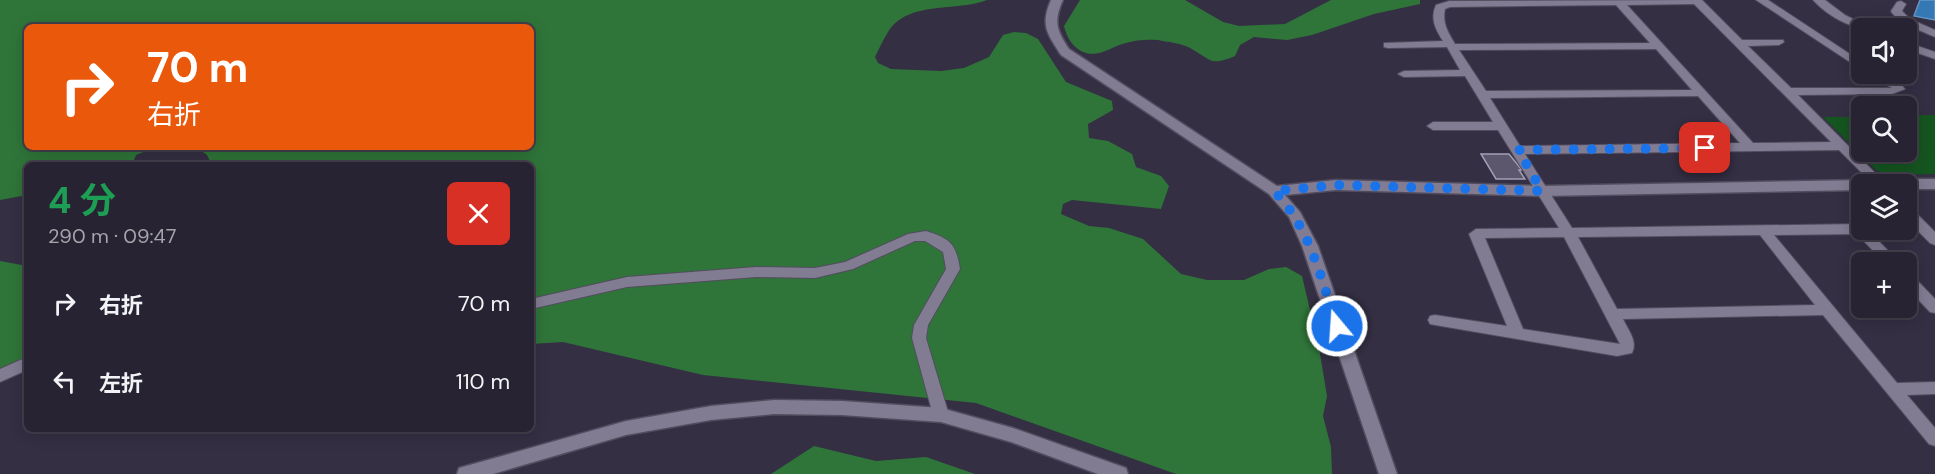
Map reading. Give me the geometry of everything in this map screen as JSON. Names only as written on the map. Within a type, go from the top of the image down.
[{"type":"street","points":[[1057,0],[1052,11],[1051,31],[1065,52],[1274,191],[1295,215],[1310,246],[1388,474]]},
{"type":"street","points":[[1435,320],[1617,350],[1626,349],[1627,342],[1569,234],[1439,25],[1440,7],[1474,2],[1696,0],[1869,174]]},
{"type":"street","points":[[1761,0],[1851,60]]},
{"type":"street","points":[[1818,0],[1851,21]]},
{"type":"street","points":[[1619,2],[1751,148]]},
{"type":"street","points":[[1900,4],[1896,11],[1906,21],[1935,34]]},
{"type":"street","points":[[1739,44],[1779,42]]},
{"type":"street","points":[[1388,45],[1658,46]]},
{"type":"street","points":[[1917,49],[1935,56]]},
{"type":"street","points":[[1404,75],[1468,72]]},
{"type":"street","points":[[1787,92],[1892,91],[1899,88],[1895,84]]},
{"type":"street","points":[[1483,95],[1701,93]]},
{"type":"street","points":[[1433,126],[1503,126]]},
{"type":"street","points":[[1518,150],[1840,146]]},
{"type":"street","points":[[1917,184],[1935,184]]},
{"type":"street","points":[[1274,191],[1336,185],[1542,191],[1851,185]]},
{"type":"street","points":[[1917,222],[1935,240]]},
{"type":"street","points":[[1517,333],[1476,234],[1860,229],[1882,252]]},
{"type":"street","points":[[1764,231],[1935,440]]},
{"type":"street","points":[[534,303],[627,282],[756,272],[815,273],[848,266],[913,237],[937,239],[950,250],[953,269],[921,325],[919,338],[941,415]]},
{"type":"street","points":[[1917,289],[1935,308]]},
{"type":"street","points":[[1613,314],[1827,310]]},
{"type":"street","points":[[0,376],[24,364]]},
{"type":"street","points":[[1893,389],[1935,388]]},
{"type":"street","points":[[466,474],[627,428],[711,413],[774,407],[842,408],[941,415],[1013,435],[1119,474]]},
{"type":"green space","points":[[0,0],[987,0],[975,4],[934,8],[908,15],[888,32],[875,57],[878,63],[891,69],[941,71],[964,68],[989,57],[1003,35],[1014,32],[1026,33],[1038,39],[1066,82],[1112,101],[1113,110],[1088,124],[1089,138],[1108,141],[1132,154],[1136,167],[1161,176],[1169,186],[1161,209],[1072,200],[1063,204],[1061,214],[1089,226],[1109,228],[1143,239],[1181,274],[1207,280],[1244,280],[1269,269],[1286,267],[1302,276],[1319,348],[1327,396],[1323,416],[1331,447],[1332,474],[1176,474],[976,403],[703,375],[563,342],[534,344],[534,162],[210,162],[207,155],[200,150],[534,150],[534,24],[24,24],[24,150],[148,150],[136,155],[133,162],[24,162],[24,196],[0,200]]},
{"type":"green space","points":[[1080,0],[1185,0],[1223,22],[1239,26],[1285,24],[1331,0],[1420,0],[1420,4],[1374,14],[1312,35],[1287,40],[1254,37],[1240,45],[1235,56],[1215,61],[1186,46],[1154,40],[1121,44],[1097,54],[1081,51],[1071,42],[1064,26]]},
{"type":"green space","points":[[1917,115],[1935,115],[1935,174],[1885,174],[1876,170],[1868,162],[1917,162]]},
{"type":"green space","points":[[1823,117],[1851,117],[1851,145]]},
{"type":"green space","points":[[0,261],[24,264],[24,359],[0,369]]},
{"type":"green space","points":[[814,446],[876,461],[926,457],[975,474],[771,474]]},
{"type":"water","points":[[1920,0],[1935,0],[1935,20],[1914,16]]},
{"type":"building","points":[[1481,154],[1509,154],[1522,170],[1519,170],[1525,179],[1496,179]]},
{"type":"route","points":[[1337,326],[1303,228],[1286,203],[1274,191],[1336,185],[1542,191],[1518,150],[1705,148]]}]
